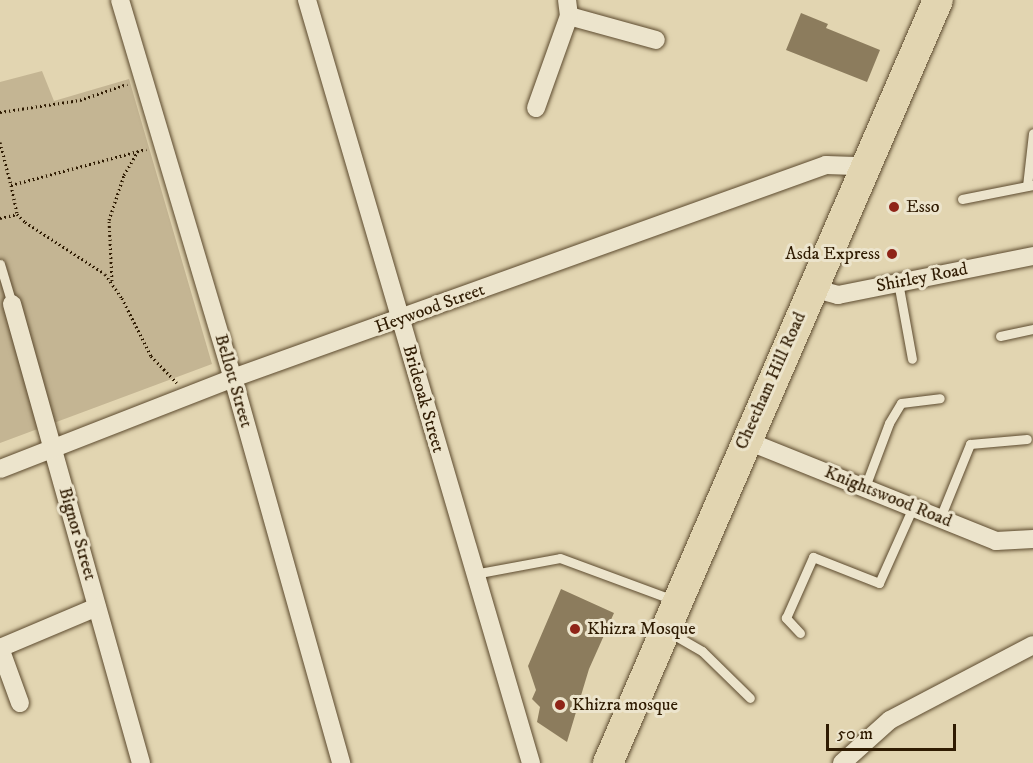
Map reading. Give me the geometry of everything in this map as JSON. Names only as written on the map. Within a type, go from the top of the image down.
[{"type":"highway","name":"Cheetham Hill Road","points":[[608,763],[863,166],[938,0]]},
{"type":"street","name":"Bellott Street","points":[[120,0],[233,378],[341,763]]},
{"type":"street","name":"Brideoak Street","points":[[307,0],[531,763]]},
{"type":"street","points":[[536,108],[568,8],[656,40]]},
{"type":"street","name":"Heywood Street","points":[[0,469],[233,378],[400,321],[826,165],[863,166]]},
{"type":"street","name":"Shirley Road","points":[[812,288],[833,295],[1033,256]]},
{"type":"street","name":"Bignor Street","points":[[12,304],[141,763]]},
{"type":"street","name":"Knightswood Road","points":[[745,440],[996,541],[1033,538]]},
{"type":"street","points":[[20,703],[0,648],[97,607]]},
{"type":"street","points":[[842,763],[890,720],[1033,645]]},
{"type":"lane","points":[[962,199],[1030,186],[1033,133]]},
{"type":"lane","points":[[0,264],[12,304]]},
{"type":"lane","points":[[898,282],[912,359]]},
{"type":"lane","points":[[1000,336],[1033,329]]},
{"type":"lane","points":[[865,487],[889,423],[901,403],[940,398]]},
{"type":"lane","points":[[940,518],[970,444],[1027,439]]},
{"type":"lane","points":[[801,633],[786,618],[813,557],[879,583],[913,507]]},
{"type":"lane","points":[[474,574],[560,558],[676,601]]},
{"type":"lane","points":[[664,629],[702,651],[750,699]]},
{"type":"path","points":[[0,112],[80,100],[143,79]]},
{"type":"path","points":[[0,142],[17,214],[105,274],[151,356],[189,396]]},
{"type":"path","points":[[10,185],[163,145]]},
{"type":"path","points":[[112,284],[109,220],[124,175],[138,151]]},
{"type":"path","points":[[0,218],[17,214]]},
{"type":"shaded area","points":[[42,71],[54,101],[129,79],[212,364],[0,443],[0,82]]},
{"type":"building","points":[[801,13],[828,24],[826,28],[880,50],[867,82],[786,50]]},
{"type":"building","points":[[561,589],[614,613],[589,669],[567,742],[537,722],[540,707],[532,699],[536,690],[528,666]]},
{"type":"place","name":"Esso","points":[[894,207]]},
{"type":"place","name":"Asda Express","points":[[892,254]]},
{"type":"place","name":"Khizra Mosque","points":[[575,629]]},
{"type":"place","name":"Khizra mosque","points":[[560,705]]}]
